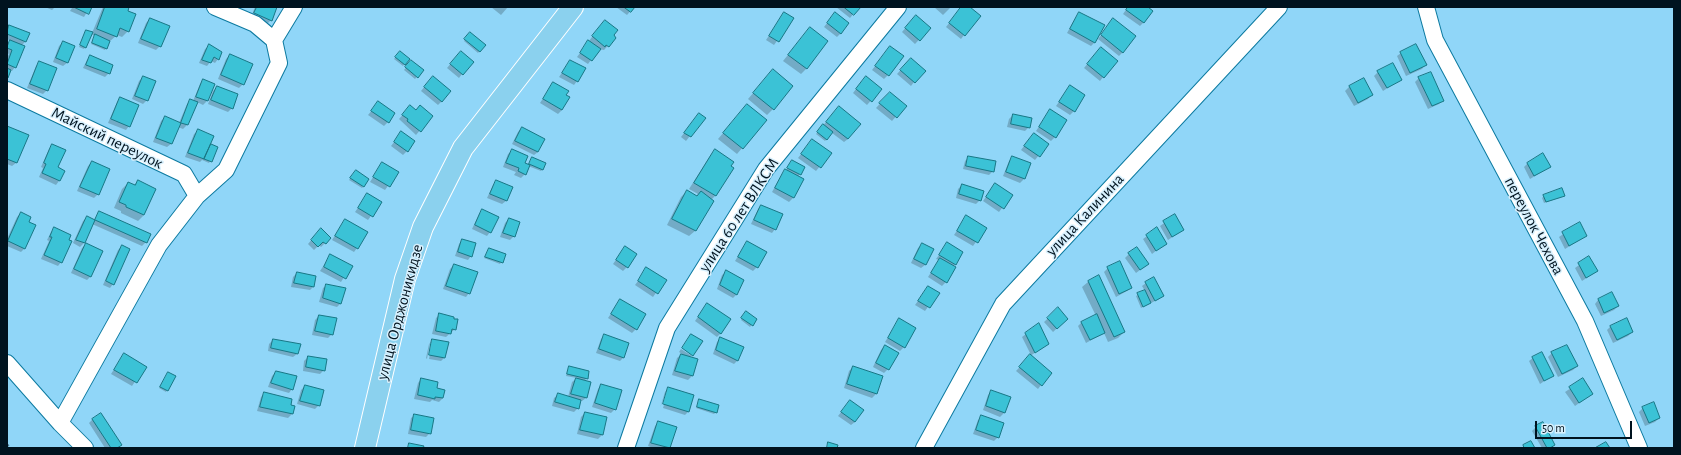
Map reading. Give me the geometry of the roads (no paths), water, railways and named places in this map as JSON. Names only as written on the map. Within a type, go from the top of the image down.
[{"type":"main road","name":"улица Орджоникидзе","points":[[365,448],[405,279],[423,227],[463,148],[573,7]]},
{"type":"street","points":[[60,423],[159,245],[197,196],[226,170],[280,63],[274,40],[255,24],[215,7]]},
{"type":"street","points":[[274,40],[294,7]]},
{"type":"street","name":"улица 60 лет ВЛКСМ","points":[[626,448],[667,328],[766,169],[898,7]]},
{"type":"street","name":"улица Калинина","points":[[924,448],[1003,304],[1279,7]]},
{"type":"street","name":"переулок Чехова","points":[[1426,7],[1435,40],[1585,321],[1639,448]]},
{"type":"street","name":"Майский переулок","points":[[7,90],[184,174],[197,196]]},
{"type":"street","points":[[7,363],[79,446]]},
{"type":"railway","points":[[7,445],[10,448]]}]
